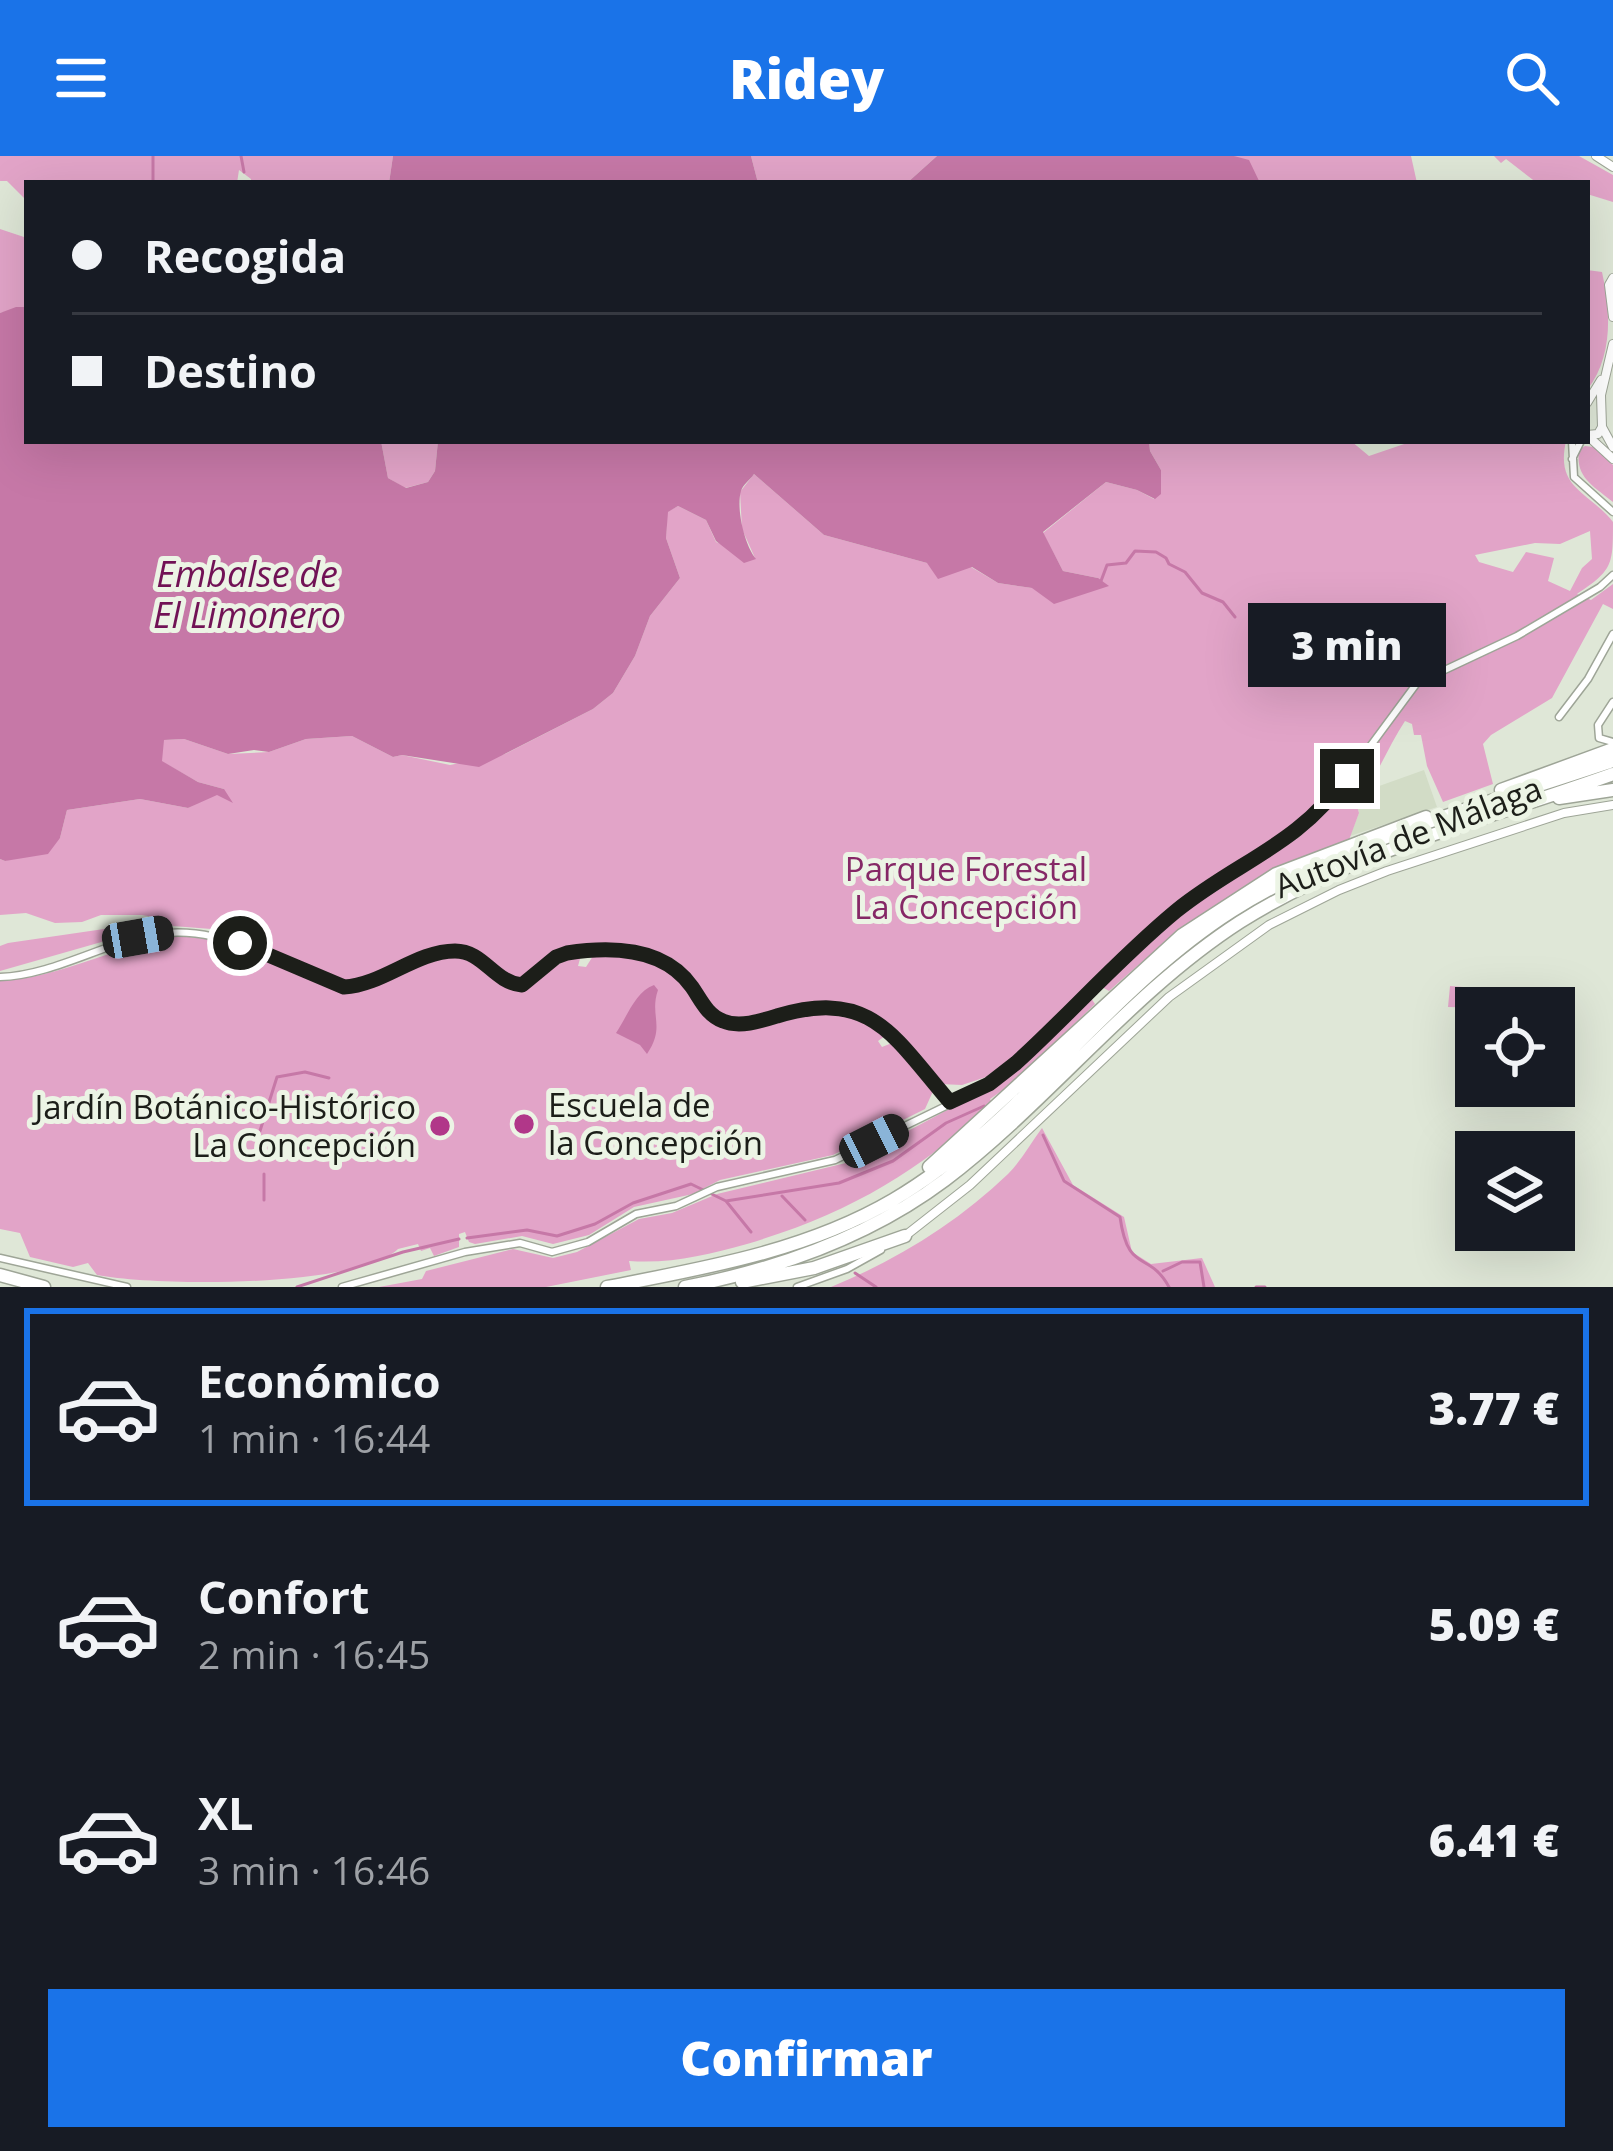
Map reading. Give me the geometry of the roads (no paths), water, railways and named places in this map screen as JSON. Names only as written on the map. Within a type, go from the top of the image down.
[{"type":"highway","points":[[908,1190],[1123,986],[1182,935],[1236,899],[1276,874],[1322,855],[1613,746]]},
{"type":"highway","name":"Autovía de Málaga","points":[[607,1287],[759,1255],[851,1222],[908,1190],[986,1130],[1177,950],[1231,912],[1283,881],[1336,859],[1613,760]]},
{"type":"highway","name":"Autovía de Málaga","points":[[692,1286],[817,1250],[905,1206],[995,1138],[1184,963],[1289,894],[1340,871],[1613,774]]},
{"type":"highway","points":[[1546,798],[1613,790]]},
{"type":"highway","points":[[692,1286],[814,1268],[905,1236]]},
{"type":"highway","points":[[0,1279],[22,1287]]},
{"type":"highway","points":[[0,1279],[44,1287]]},
{"type":"street","points":[[1596,156],[1613,167]]},
{"type":"street","points":[[1613,278],[1609,285],[1613,317]]},
{"type":"street","points":[[1590,436],[1598,434],[1601,423],[1613,344]]},
{"type":"street","points":[[1590,398],[1605,374]]},
{"type":"street","points":[[1590,417],[1601,423],[1613,447]]},
{"type":"street","points":[[1579,444],[1571,463],[1581,486],[1613,512]]},
{"type":"street","points":[[341,1287],[465,1252],[520,1243],[551,1252],[588,1242],[636,1214],[697,1198],[717,1187],[835,1160],[989,1084],[1177,911],[1295,834],[1326,806],[1417,682],[1517,636],[1613,575]]},
{"type":"street","points":[[1559,717],[1588,680],[1613,634]]},
{"type":"street","points":[[1613,702],[1598,724],[1599,738],[1613,746]]},
{"type":"street","points":[[797,1287],[847,1269],[905,1236],[970,1185],[1169,997],[1269,925],[1387,871],[1564,813],[1613,805]]},
{"type":"street","points":[[0,977],[173,931],[214,934],[344,987],[458,950],[474,955],[500,980],[522,985],[567,953],[655,955],[682,973],[706,1009],[721,1021],[759,1021],[829,1005],[867,1015],[950,1102]]},
{"type":"street","points":[[0,1258],[127,1287]]},
{"type":"water","points":[[393,156],[751,156],[757,180],[389,180]]},
{"type":"water","points":[[937,156],[1234,156],[1249,160],[1259,180],[910,180]]},
{"type":"water","name":"Embalse de El Limonero","points":[[24,307],[24,444],[382,444],[388,478],[406,488],[428,482],[435,471],[438,444],[1149,444],[1161,470],[1161,494],[1155,499],[1106,482],[1043,532],[1063,571],[1098,578],[1109,586],[1054,604],[1032,588],[998,583],[972,567],[938,579],[927,563],[824,535],[754,474],[742,489],[740,507],[756,559],[744,563],[716,541],[706,520],[678,506],[668,512],[666,538],[680,578],[650,616],[635,656],[613,693],[593,709],[479,767],[393,757],[352,736],[306,739],[269,752],[228,754],[184,739],[164,740],[162,761],[198,782],[224,789],[233,803],[217,795],[188,808],[140,799],[67,810],[60,838],[48,854],[5,861],[0,859],[0,313]]},
{"type":"water","points":[[654,985],[658,990],[656,1028],[647,1054],[616,1033],[637,999]]},
{"type":"waterway","points":[[153,156],[153,180]]},
{"type":"waterway","points":[[241,156],[244,172]]},
{"type":"waterway","points":[[1101,581],[1107,565],[1126,563],[1135,551],[1156,552],[1185,572],[1202,593],[1223,602],[1235,617]]},
{"type":"waterway","points":[[258,1155],[259,1134],[277,1077],[305,1072],[329,1078]]},
{"type":"waterway","points":[[467,1238],[527,1230],[557,1236],[691,1184],[726,1201],[839,1183],[893,1161],[946,1123],[984,1106]]},
{"type":"waterway","points":[[1043,1135],[1064,1181],[1120,1217],[1128,1247],[1169,1287]]},
{"type":"waterway","points":[[264,1174],[264,1200]]},
{"type":"waterway","points":[[782,1196],[805,1220]]},
{"type":"waterway","points":[[726,1201],[751,1232]]},
{"type":"waterway","points":[[297,1287],[459,1239]]},
{"type":"waterway","points":[[1163,1271],[1182,1262],[1200,1262],[1204,1287]]},
{"type":"waterway","points":[[855,1273],[876,1287]]},
{"type":"waterway","points":[[1256,1287],[1265,1287]]},
{"type":"place","name":"Escuela de la Concepción","points":[[524,1124]]},
{"type":"place","name":"Jardín Botánico-Histórico La Concepción","points":[[440,1126]]},
{"type":"park label","name":"Parque Forestal La Concepción","points":[[966,888]]}]
